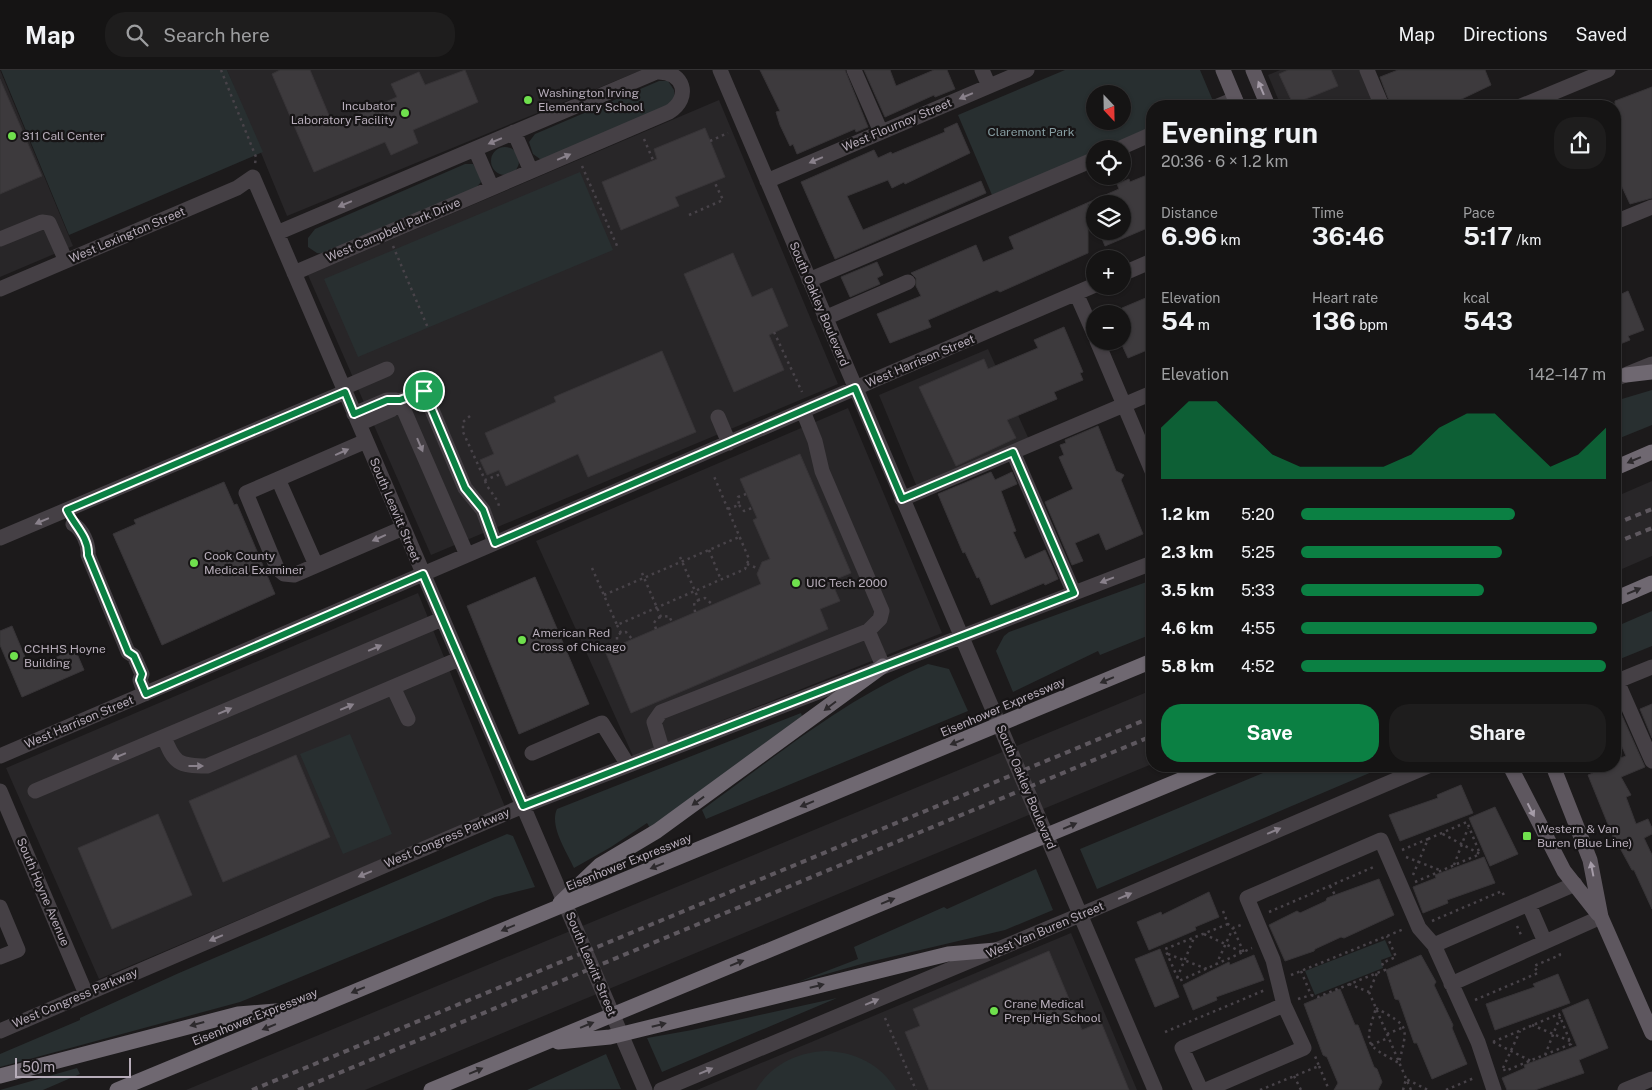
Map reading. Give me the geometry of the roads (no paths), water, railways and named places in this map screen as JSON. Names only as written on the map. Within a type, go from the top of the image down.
[{"type":"highway","points":[[1621,377],[1652,372]]},
{"type":"highway","points":[[1621,465],[1652,452]]},
{"type":"highway","points":[[1621,596],[1652,583]]},
{"type":"highway","name":"Eisenhower Expressway","points":[[117,1090],[1146,663]]},
{"type":"highway","points":[[553,909],[600,866],[657,831],[883,666]]},
{"type":"highway","points":[[431,1090],[1199,772]]},
{"type":"highway","points":[[542,1043],[610,1037],[948,954],[996,950]]},
{"type":"highway","points":[[0,1076],[238,1014],[314,1008]]},
{"type":"main road","points":[[1223,70],[1236,100]]},
{"type":"main road","points":[[1253,70],[1266,100]]},
{"type":"main road","points":[[1513,772],[1541,830],[1564,871],[1601,917]]},
{"type":"main road","points":[[1555,772],[1590,860],[1601,917],[1652,1033]]},
{"type":"street","name":"West Campbell Park Drive","points":[[277,233],[656,72],[664,70],[671,72],[680,83],[683,95],[680,103],[669,112],[294,273]]},
{"type":"street","name":"South Oakley Boulevard","points":[[720,70],[1155,1090]]},
{"type":"street","points":[[854,70],[881,132]]},
{"type":"street","points":[[982,70],[989,86]]},
{"type":"street","name":"West Flournoy Street","points":[[767,181],[1026,70]]},
{"type":"street","points":[[1367,70],[1380,100]]},
{"type":"street","points":[[1536,100],[1608,70]]},
{"type":"street","points":[[514,132],[531,171]]},
{"type":"street","points":[[1131,143],[1146,137]]},
{"type":"street","points":[[475,149],[492,188]]},
{"type":"street","points":[[809,280],[1086,163]]},
{"type":"street","name":"South Leavitt Street","points":[[253,177],[645,1090]]},
{"type":"street","name":"West Lexington Street","points":[[0,289],[237,188],[253,177]]},
{"type":"street","points":[[1621,219],[1652,206]]},
{"type":"street","points":[[0,239],[42,222],[49,223],[66,261]]},
{"type":"street","points":[[1131,270],[1146,264]]},
{"type":"street","points":[[825,318],[908,282]]},
{"type":"street","name":"West Harrison Street","points":[[0,756],[143,687],[423,574],[1086,290]]},
{"type":"street","points":[[1076,294],[1086,316]]},
{"type":"street","points":[[1101,350],[1146,457]]},
{"type":"street","points":[[1621,377],[1652,364]]},
{"type":"street","points":[[0,538],[70,517],[387,369]]},
{"type":"street","points":[[356,419],[391,410],[400,400],[424,391],[465,488],[483,510],[495,543]]},
{"type":"street","points":[[902,499],[1146,396]]},
{"type":"street","points":[[400,400],[467,555]]},
{"type":"street","points":[[663,752],[654,722],[661,712],[868,631],[880,618],[882,611],[865,576],[822,471],[815,441],[803,411]]},
{"type":"street","points":[[718,416],[729,443]]},
{"type":"street","points":[[366,441],[246,493],[277,568],[284,574],[294,574],[403,528]]},
{"type":"street","points":[[1013,452],[1074,593]]},
{"type":"street","points":[[278,479],[316,565]]},
{"type":"street","points":[[447,509],[451,502],[464,496],[475,498]]},
{"type":"street","points":[[70,517],[79,528],[88,548],[88,555],[128,652],[134,656],[142,674],[143,687]]},
{"type":"street","name":"West Congress Parkway","points":[[0,1031],[523,806],[1146,565]]},
{"type":"street","points":[[35,791],[442,619]]},
{"type":"street","points":[[868,631],[883,666]]},
{"type":"street","points":[[164,737],[172,758],[188,766],[207,766],[459,658]]},
{"type":"street","points":[[1621,680],[1652,667]]},
{"type":"street","points":[[393,687],[408,719]]},
{"type":"street","points":[[1621,693],[1652,762]]},
{"type":"street","points":[[532,753],[602,723],[628,765]]},
{"type":"street","name":"West Van Buren Street","points":[[661,1090],[1080,915],[1414,772]]},
{"type":"street","name":"South Hoyne Avenue","points":[[0,791],[86,994]]},
{"type":"street","points":[[1206,1090],[1304,1048],[1284,1005],[1273,960],[1247,898],[1381,840],[1396,858],[1419,928],[1434,945],[1478,1042],[1494,1090]]},
{"type":"street","points":[[1434,945],[1575,884]]},
{"type":"street","points":[[1529,905],[1546,942]]},
{"type":"street","points":[[0,907],[18,950],[0,957]]},
{"type":"street","points":[[1451,984],[1601,917]]},
{"type":"street","points":[[1200,1090],[1182,1048],[1284,1005]]},
{"type":"street","points":[[1625,1090],[1652,1079]]},
{"type":"railway","points":[[1621,522],[1652,509]]},
{"type":"railway","points":[[1621,541],[1652,528]]},
{"type":"railway","points":[[252,1090],[1146,719]]},
{"type":"railway","points":[[298,1090],[1146,738]]},
{"type":"place","name":"Washington Irving Elementary School","points":[[528,100]]},
{"type":"place","name":"Incubator Laboratory Facility","points":[[405,113]]},
{"type":"place","name":"311 Call Center","points":[[12,136]]},
{"type":"place","name":"Cook County Medical Examiner","points":[[194,563]]},
{"type":"place","name":"UIC Tech 2000","points":[[796,583]]},
{"type":"place","name":"American Red Cross of Chicago","points":[[522,640]]},
{"type":"place","name":"CCHHS Hoyne Building","points":[[14,656]]},
{"type":"place","name":"Western & Van Buren (Blue Line)","points":[[1527,836]]},
{"type":"place","name":"Crane Medical Prep High School","points":[[994,1011]]},
{"type":"park label","name":"Claremont Park","points":[[1031,132]]}]
